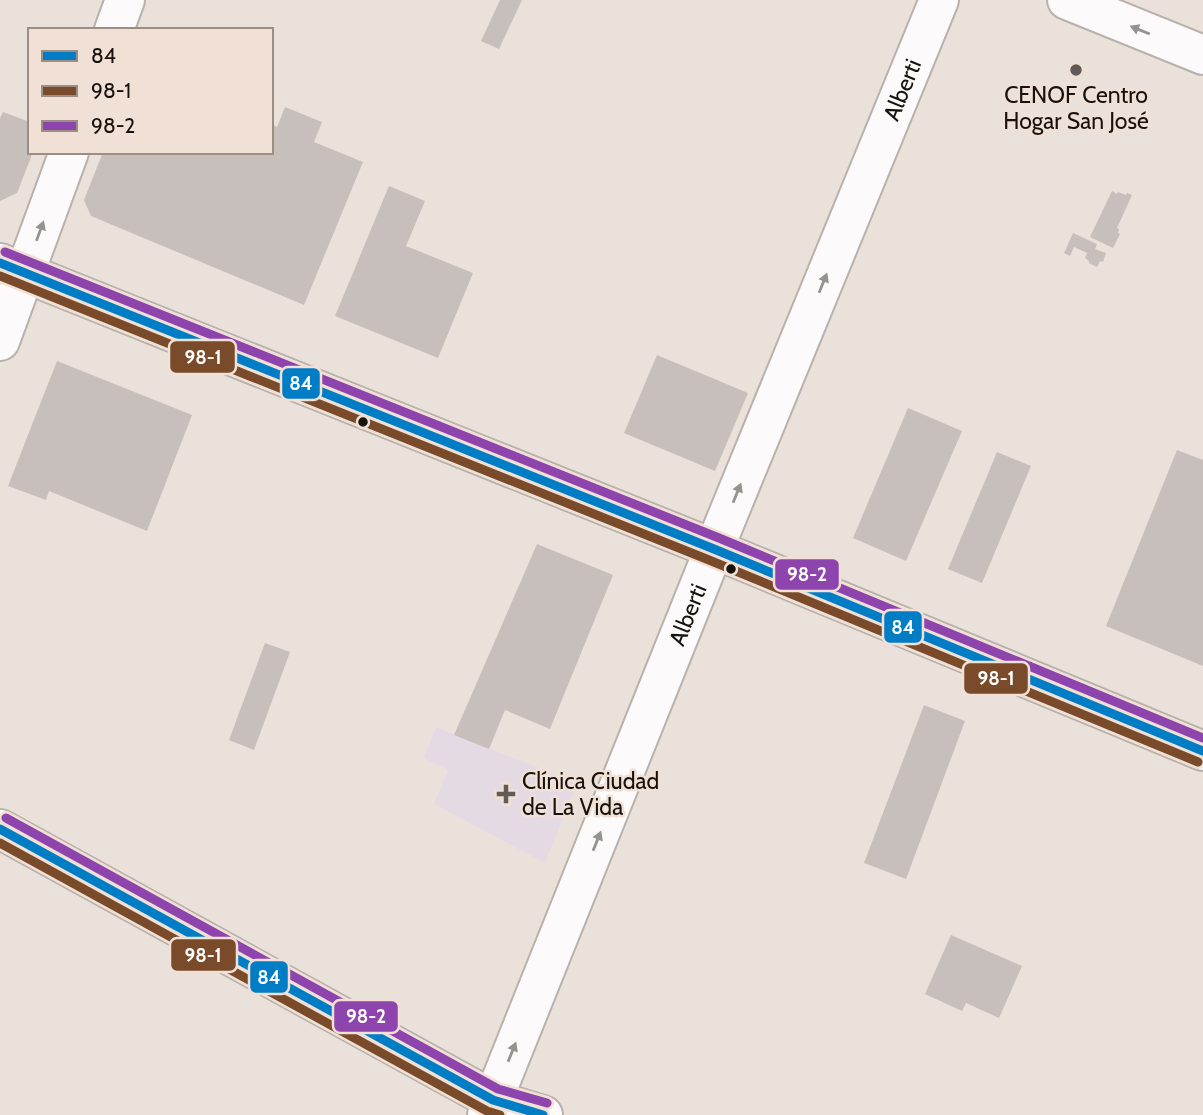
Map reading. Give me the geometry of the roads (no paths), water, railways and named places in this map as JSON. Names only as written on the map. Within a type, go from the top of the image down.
[{"type":"street","points":[[115,28],[125,0]]},
{"type":"street","name":"Alberti","points":[[490,1108],[714,549],[939,0]]},
{"type":"street","points":[[1067,0],[1203,55]]},
{"type":"street","points":[[0,341],[12,268],[68,154]]},
{"type":"street","points":[[12,268],[714,549],[1203,751]]},
{"type":"street","points":[[0,829],[490,1108],[543,1115]]},
{"type":"place","name":"CENOF Centro Hogar San José","points":[[1076,70]]},
{"type":"place","name":"Clínica Ciudad de La Vida","points":[[506,794]]}]
